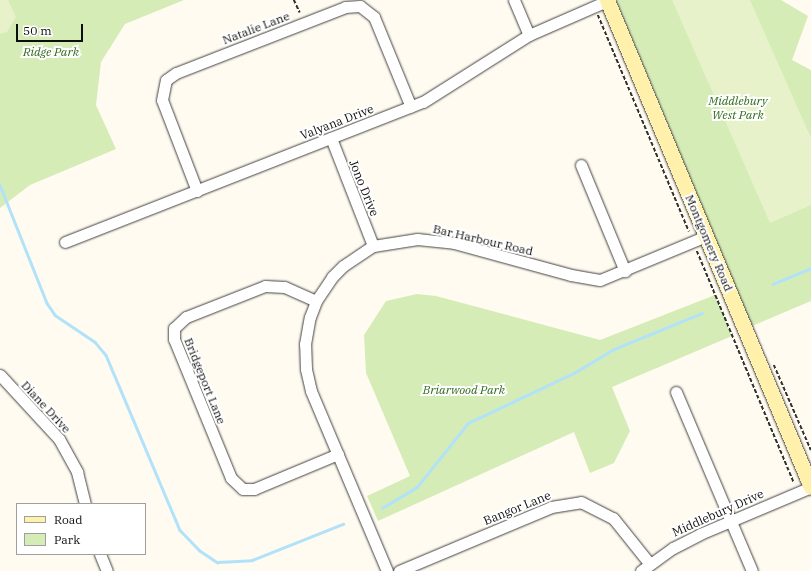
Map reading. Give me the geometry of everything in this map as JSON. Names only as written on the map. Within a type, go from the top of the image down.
[{"type":"street","points":[[514,0],[529,35]]},
{"type":"street","name":"Valyana Drive","points":[[65,242],[411,107],[431,97],[529,35],[607,0]]},
{"type":"street","name":"Montgomery Road","points":[[607,0],[811,487]]},
{"type":"street","name":"Natalie Lane","points":[[197,191],[162,100],[166,80],[176,73],[324,15],[355,5],[372,14],[411,107]]},
{"type":"street","name":"Jono Drive","points":[[331,138],[374,246]]},
{"type":"street","points":[[581,165],[625,271]]},
{"type":"street","name":"Bar Harbour Road","points":[[387,571],[311,391],[306,369],[306,330],[316,301],[343,266],[374,246],[402,239],[434,240],[592,280],[606,279],[706,236]]},
{"type":"street","name":"Bridgeport Lane","points":[[316,301],[284,287],[265,286],[186,317],[174,328],[174,339],[231,478],[242,489],[254,489],[338,454]]},
{"type":"street","name":"Diane Drive","points":[[0,375],[59,439],[76,472],[85,503]]},
{"type":"street","points":[[676,392],[752,571]]},
{"type":"street","name":"Middlebury Drive","points":[[640,571],[649,563],[700,534],[811,487]]},
{"type":"street","name":"Bangor Lane","points":[[399,571],[551,507],[581,502],[613,518],[649,563]]},
{"type":"street","points":[[100,555],[107,571]]},
{"type":"path","points":[[294,0],[300,13]]},
{"type":"path","points":[[597,13],[690,234]]},
{"type":"path","points":[[696,249],[795,485]]},
{"type":"green space","name":"Ridge Park","points":[[0,0],[184,0],[125,24],[101,62],[96,105],[116,149],[30,185],[0,208]]},
{"type":"green space","points":[[0,0],[8,0],[16,17],[7,32],[0,34]]},
{"type":"green space","name":"Middlebury West Park","points":[[616,0],[781,0],[808,16],[792,60],[811,70],[811,301],[752,326]]},
{"type":"green space","points":[[672,0],[750,0],[811,138],[811,205],[770,223]]},
{"type":"green space","name":"Briarwood Park","points":[[417,294],[436,296],[600,340],[715,295],[732,336],[612,387],[630,431],[614,463],[590,473],[574,432],[378,521],[367,496],[410,476],[366,373],[364,335],[386,301]]},
{"type":"waterway","points":[[0,185],[47,303],[55,315],[95,342],[106,355],[180,530],[199,550],[217,562],[252,560],[343,524]]},
{"type":"waterway","points":[[773,284],[811,268]]},
{"type":"waterway","points":[[382,508],[417,487],[468,423],[574,373],[612,350],[702,313]]}]
